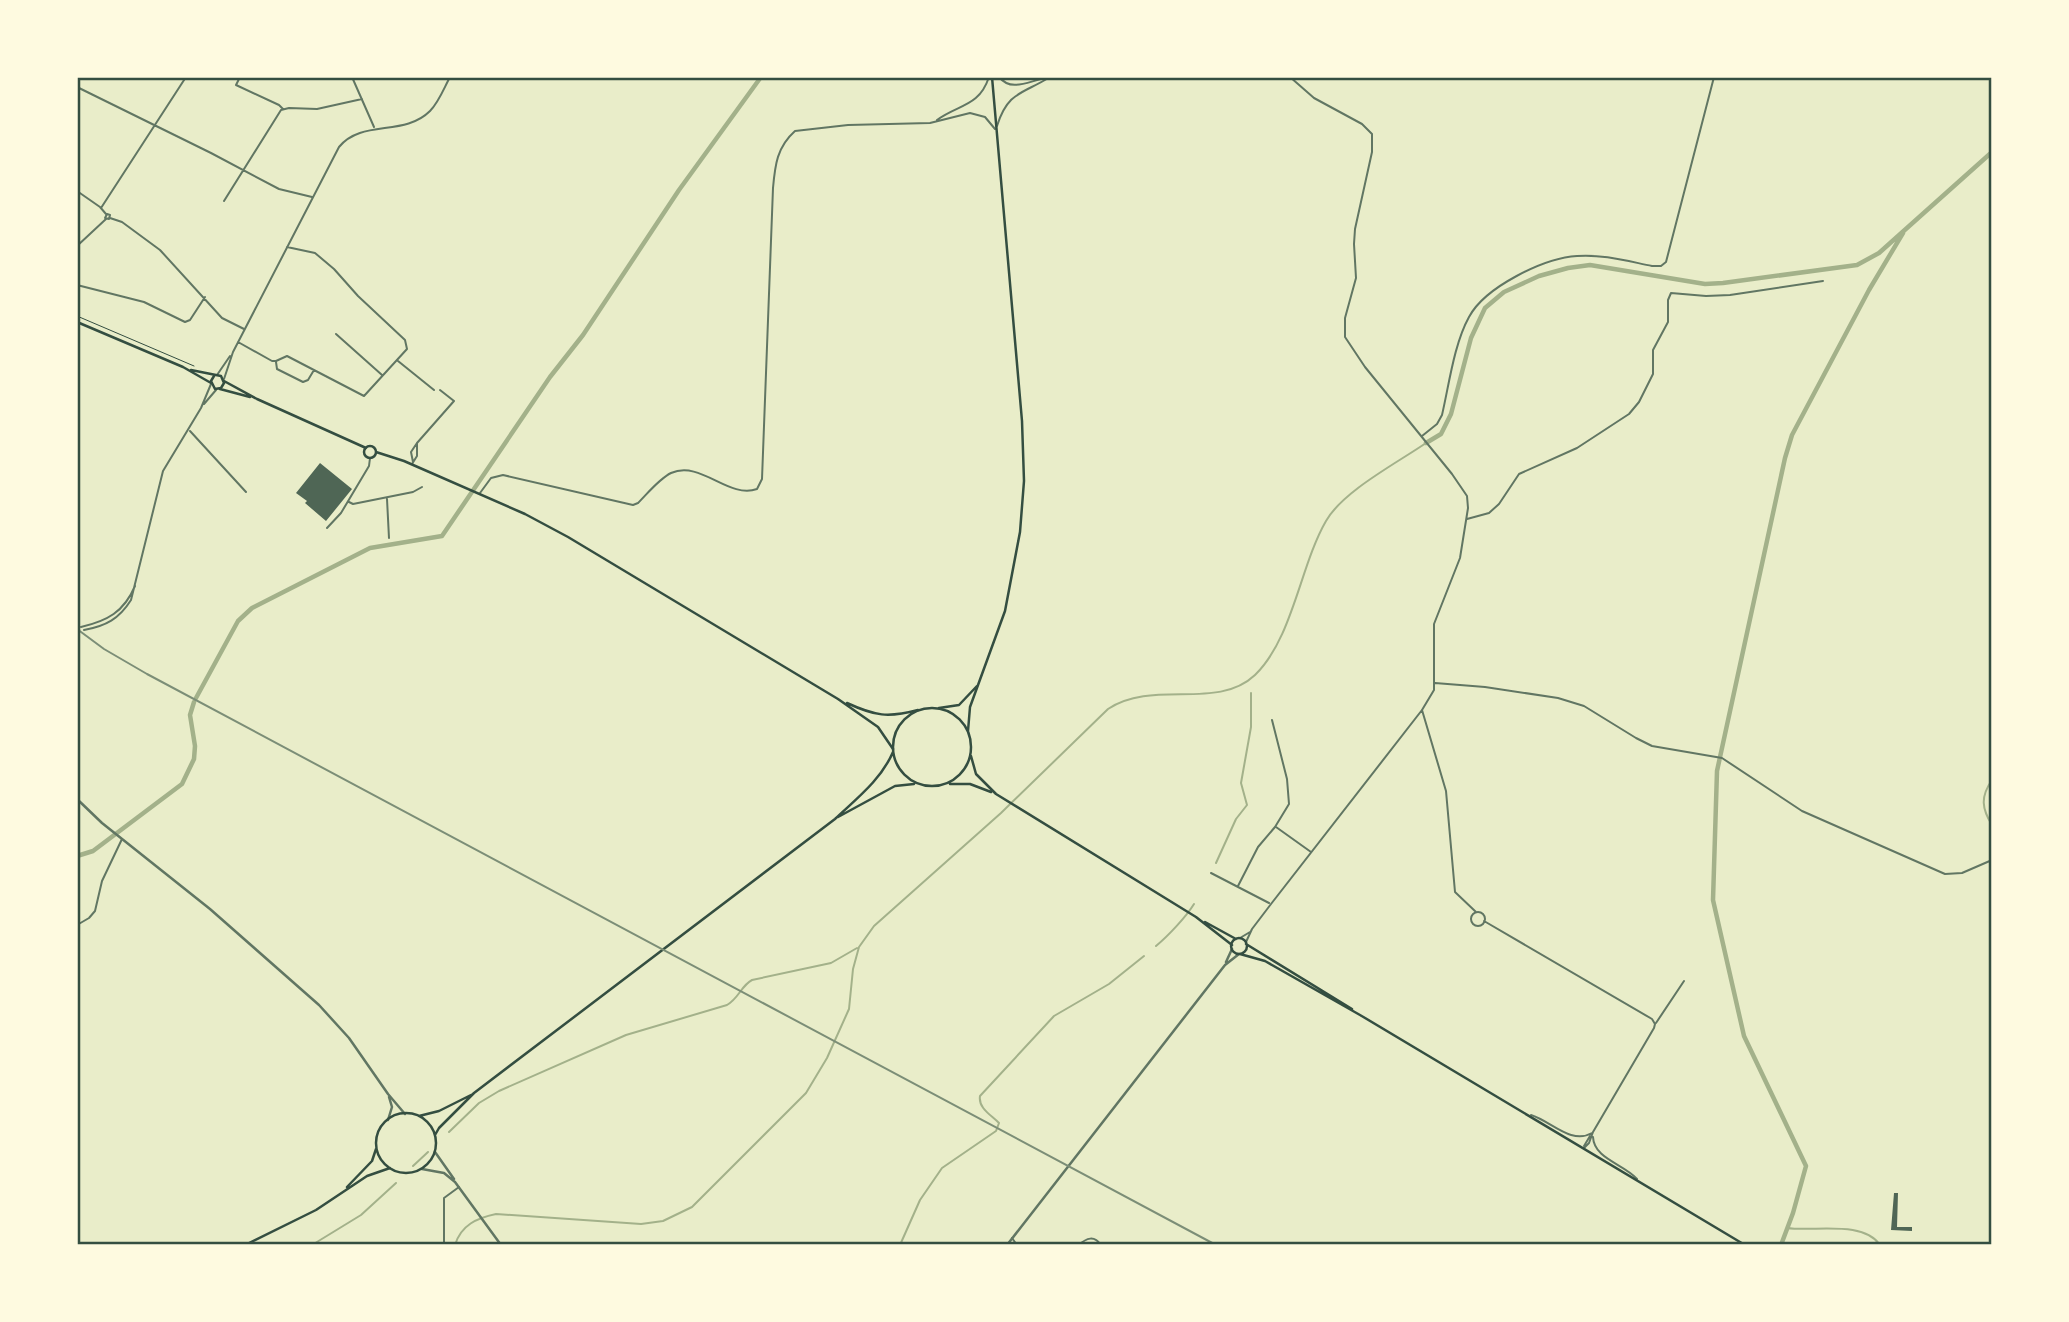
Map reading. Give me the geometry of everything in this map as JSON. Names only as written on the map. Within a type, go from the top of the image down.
[{"type":"main road","points":[[946,784],[965,769],[971,756],[969,711],[1005,611],[1020,532],[1024,481],[1022,421],[990,77]]},
{"type":"main road","points":[[77,322],[183,367],[215,376],[257,399],[366,447],[374,447],[376,452],[412,463],[525,513],[838,699],[887,736],[902,773],[917,783],[928,786],[970,784],[996,794]]},
{"type":"main road","points":[[183,367],[218,389],[257,399]]},
{"type":"main road","points":[[211,384],[215,376]]},
{"type":"main road","points":[[218,389],[223,387],[224,380]]},
{"type":"main road","points":[[366,447],[365,453],[370,458],[376,452]]},
{"type":"main road","points":[[838,699],[864,711],[896,716],[918,710],[953,708],[964,702],[979,683]]},
{"type":"main road","points":[[939,708],[958,717],[968,731]]},
{"type":"main road","points":[[435,1135],[474,1093],[835,819],[887,766],[900,724],[918,710]]},
{"type":"main road","points":[[971,756],[976,774],[996,794],[1015,807],[1189,913],[1246,943],[1360,1015]]},
{"type":"main road","points":[[835,819],[895,786],[917,783]]},
{"type":"main road","points":[[1196,917],[1239,954],[1265,961],[1360,1015],[1745,1245]]},
{"type":"main road","points":[[1232,947],[1238,939]]},
{"type":"main road","points":[[1239,954],[1246,950],[1246,943]]},
{"type":"main road","points":[[419,1116],[429,1124],[435,1135],[435,1152],[430,1162],[422,1169],[404,1173],[390,1168],[380,1157],[377,1146],[377,1136],[388,1120],[405,1114],[419,1116],[439,1111],[474,1093]]},
{"type":"main road","points":[[342,1192],[372,1161],[377,1146]]},
{"type":"main road","points":[[245,1245],[295,1221],[367,1177],[390,1168]]},
{"type":"street","points":[[101,208],[186,77]]},
{"type":"street","points":[[240,77],[236,85],[283,109],[317,109],[362,99]]},
{"type":"street","points":[[352,77],[375,129]]},
{"type":"street","points":[[224,380],[237,342],[344,141],[355,133],[399,127],[422,117],[436,104],[450,77]]},
{"type":"street","points":[[937,121],[972,103],[985,88],[990,77]]},
{"type":"street","points":[[999,77],[1008,85],[1018,86],[1049,78]]},
{"type":"street","points":[[1246,943],[1251,931],[1271,904],[1422,710],[1434,690],[1434,624],[1456,571],[1467,520],[1467,496],[1350,347],[1343,327],[1356,278],[1355,229],[1372,152],[1372,134],[1362,124],[1314,98],[1290,77]]},
{"type":"street","points":[[1422,438],[1437,424],[1442,415],[1462,333],[1478,303],[1491,290],[1550,262],[1575,256],[1595,256],[1651,266],[1661,266],[1666,262],[1714,77]]},
{"type":"street","points":[[996,130],[1002,109],[1009,101],[1021,91],[1049,78]]},
{"type":"street","points":[[77,87],[279,189],[312,197]]},
{"type":"street","points":[[224,201],[283,109]]},
{"type":"street","points":[[479,494],[491,478],[503,475],[633,505],[669,474],[685,471],[744,491],[757,489],[762,478],[773,188],[775,163],[781,147],[795,131],[848,125],[930,123],[965,113],[985,117],[996,130]]},
{"type":"street","points":[[77,191],[106,214],[110,214],[110,218]]},
{"type":"street","points":[[106,214],[106,219]]},
{"type":"street","points":[[77,246],[106,219],[122,222],[160,250],[222,318],[244,330]]},
{"type":"street","points":[[276,361],[287,356],[364,396],[407,349],[405,340],[358,296],[334,269],[315,253],[287,247]]},
{"type":"street","points":[[1467,520],[1489,513],[1499,505],[1519,474],[1577,447],[1629,414],[1639,402],[1653,374],[1652,354],[1668,322],[1668,300],[1671,293],[1675,291],[1706,296],[1730,295],[1823,281]]},
{"type":"street","points":[[77,285],[144,302],[185,323],[190,320],[205,297]]},
{"type":"street","points":[[336,334],[383,376]]},
{"type":"street","points":[[237,342],[276,361]]},
{"type":"street","points":[[215,376],[233,352]]},
{"type":"street","points":[[397,360],[434,390]]},
{"type":"street","points":[[276,361],[277,369],[303,382],[308,380],[314,370]]},
{"type":"street","points":[[84,630],[109,623],[122,613],[131,600],[158,483],[201,408],[211,384]]},
{"type":"street","points":[[201,408],[218,389]]},
{"type":"street","points":[[412,463],[411,452],[417,443],[454,401],[440,390]]},
{"type":"street","points":[[189,429],[246,492]]},
{"type":"street","points":[[412,463],[417,456],[417,443]]},
{"type":"street","points":[[327,528],[348,502],[369,466],[370,458]]},
{"type":"street","points":[[348,502],[353,504],[386,498],[413,492],[422,487]]},
{"type":"street","points":[[386,498],[389,538]]},
{"type":"street","points":[[80,627],[103,622],[116,614],[128,600],[136,582]]},
{"type":"street","points":[[1434,683],[1459,683],[1558,698],[1584,706],[1652,746],[1722,758],[1802,811],[1945,874],[1962,873],[1992,860]]},
{"type":"street","points":[[1422,710],[1446,791],[1452,884],[1455,892],[1474,913],[1483,915],[1484,921]]},
{"type":"street","points":[[1238,886],[1258,847],[1288,807],[1287,779],[1272,720]]},
{"type":"street","points":[[77,799],[114,832],[189,890],[320,1005],[349,1038],[405,1114]]},
{"type":"street","points":[[1275,827],[1312,852]]},
{"type":"street","points":[[77,925],[95,911],[102,881],[121,837]]},
{"type":"street","points":[[1211,873],[1271,904]]},
{"type":"street","points":[[1474,913],[1471,920],[1475,925],[1484,921]]},
{"type":"street","points":[[1484,921],[1652,1019],[1655,1024]]},
{"type":"street","points":[[1238,939],[1251,931]]},
{"type":"street","points":[[1225,965],[1232,947]]},
{"type":"street","points":[[1007,1245],[1225,965],[1239,954]]},
{"type":"street","points":[[1584,1148],[1585,1140],[1593,1132],[1655,1024],[1684,981]]},
{"type":"street","points":[[388,1094],[392,1107],[388,1120]]},
{"type":"street","points":[[1528,1115],[1542,1118],[1573,1137],[1584,1138],[1593,1132]]},
{"type":"street","points":[[1593,1132],[1596,1149],[1630,1170],[1639,1181]]},
{"type":"street","points":[[435,1152],[501,1245]]},
{"type":"street","points":[[422,1169],[443,1173],[455,1182]]},
{"type":"street","points":[[444,1245],[444,1198],[459,1187]]},
{"type":"street","points":[[1012,1238],[1017,1245]]},
{"type":"street","points":[[1078,1245],[1087,1238],[1092,1238],[1097,1239],[1101,1245]]},
{"type":"path","points":[[77,316],[195,366]]},
{"type":"building","points":[[320,463],[352,489],[326,521],[296,493]]},
{"type":"building","points":[[1894,1193],[1898,1193],[1897,1227],[1912,1227],[1912,1231],[1891,1230]]},
{"type":"waterway","points":[[196,698],[238,621],[252,608],[370,548],[442,536],[550,377],[583,335],[679,190],[761,77]]},
{"type":"waterway","points":[[1426,443],[1441,434],[1451,414],[1471,338],[1485,308],[1504,292],[1539,276],[1590,265],[1705,284],[1857,265],[1879,253],[1992,152]]},
{"type":"waterway","points":[[1781,1245],[1806,1166],[1744,1036],[1713,900],[1717,771],[1792,435],[1869,290],[1903,233]]},
{"type":"waterway","points":[[455,1245],[466,1227],[496,1214],[641,1224],[663,1221],[692,1207],[806,1093],[827,1058],[849,1009],[853,969],[859,947],[874,926],[1001,813],[1108,709],[1126,700],[1145,696],[1222,691],[1240,686],[1255,675],[1278,642],[1317,539],[1334,510],[1357,488],[1426,443]]},
{"type":"waterway","points":[[1216,863],[1236,819],[1247,805],[1241,783],[1251,727],[1251,693]]},
{"type":"waterway","points":[[77,856],[93,851],[182,784],[194,759],[195,746],[190,715],[194,702]]},
{"type":"waterway","points":[[1992,780],[1984,797],[1986,814],[1992,825]]},
{"type":"waterway","points":[[1156,946],[1194,904]]},
{"type":"waterway","points":[[449,1132],[479,1103],[499,1091],[626,1035],[727,1005],[752,980],[831,963],[857,948]]},
{"type":"waterway","points":[[900,1245],[920,1200],[942,1168],[996,1131],[999,1123],[983,1108],[980,1096],[1054,1016],[1109,984],[1144,956]]},
{"type":"waterway","points":[[413,1166],[428,1152]]},
{"type":"waterway","points":[[312,1245],[361,1215],[396,1183]]},
{"type":"waterway","points":[[1787,1228],[1862,1232],[1880,1245]]},
{"type":"railway","points":[[77,629],[104,649],[147,674],[1216,1245]]}]
